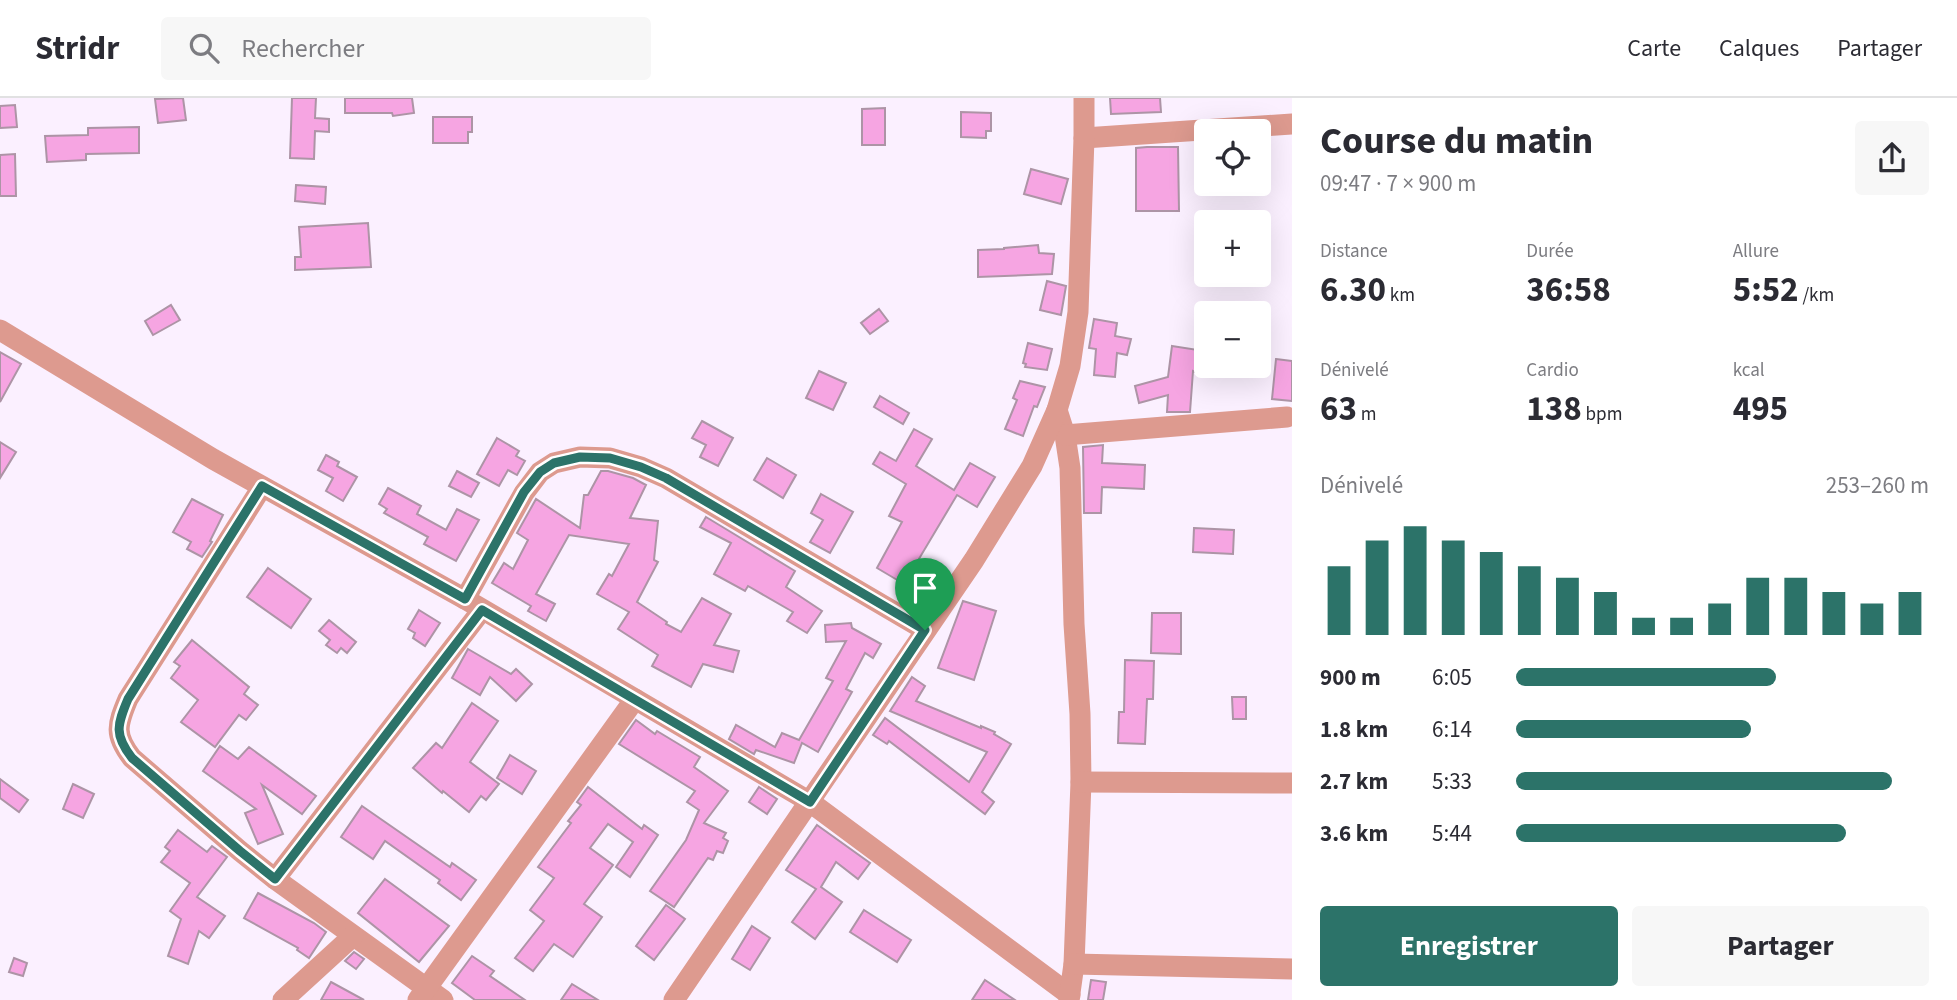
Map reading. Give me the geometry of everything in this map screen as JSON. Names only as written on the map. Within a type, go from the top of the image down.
[{"type":"street","points":[[674,1000],[974,560],[1032,466],[1058,410],[1070,366],[1077,312],[1084,98]]},
{"type":"street","points":[[1084,138],[1292,124]]},
{"type":"street","points":[[0,330],[213,459],[474,605],[810,802],[1070,997],[1074,964],[1080,715],[1074,624],[1071,496],[1065,435],[1058,410]]},
{"type":"street","points":[[1065,435],[1287,417]]},
{"type":"street","points":[[275,879],[474,605],[524,492],[540,472],[554,463],[580,457],[610,458],[666,478],[925,630]]},
{"type":"street","points":[[262,486],[128,699],[118,726],[122,745],[132,758],[240,851],[429,996],[635,699]]},
{"type":"street","points":[[1080,782],[1292,783]]},
{"type":"street","points":[[283,1000],[353,936]]},
{"type":"street","points":[[1074,964],[1292,969]]},
{"type":"building","points":[[183,98],[186,120],[158,123],[155,99]]},
{"type":"building","points":[[292,98],[316,98],[315,118],[329,119],[329,132],[315,131],[314,159],[290,158]]},
{"type":"building","points":[[345,98],[412,98],[414,113],[393,116],[392,113],[345,113]]},
{"type":"building","points":[[1110,98],[1160,98],[1161,112],[1111,114]]},
{"type":"building","points":[[15,105],[17,127],[0,128],[0,106]]},
{"type":"building","points":[[885,108],[885,145],[862,145],[862,109]]},
{"type":"building","points":[[961,112],[991,113],[991,131],[986,131],[986,138],[961,137]]},
{"type":"building","points":[[433,117],[472,117],[472,132],[468,132],[468,143],[433,143]]},
{"type":"building","points":[[139,127],[139,153],[86,154],[86,160],[47,162],[45,136],[88,135],[88,128]]},
{"type":"building","points":[[1178,147],[1179,211],[1136,211],[1136,148]]},
{"type":"building","points":[[15,154],[16,196],[0,196],[0,155]]},
{"type":"building","points":[[1031,169],[1068,179],[1061,204],[1024,194]]},
{"type":"building","points":[[296,185],[326,187],[325,204],[295,201]]},
{"type":"building","points":[[368,223],[371,267],[295,270],[295,257],[301,257],[299,227]]},
{"type":"building","points":[[1038,245],[1039,253],[1054,254],[1052,274],[978,277],[978,250]]},
{"type":"building","points":[[1047,281],[1066,286],[1061,315],[1040,310]]},
{"type":"building","points":[[171,305],[180,320],[153,335],[145,321]]},
{"type":"building","points":[[879,309],[888,321],[870,334],[861,323]]},
{"type":"building","points":[[1094,319],[1117,323],[1115,336],[1131,339],[1127,355],[1117,353],[1115,377],[1094,375],[1096,349],[1089,348]]},
{"type":"building","points":[[1028,343],[1052,349],[1047,370],[1025,367],[1026,364],[1023,363]]},
{"type":"building","points":[[1172,346],[1194,349],[1190,412],[1167,412],[1168,395],[1139,403],[1135,386],[1168,377]]},
{"type":"building","points":[[0,352],[21,364],[0,402]]},
{"type":"building","points":[[1276,359],[1292,361],[1292,401],[1272,399]]},
{"type":"building","points":[[819,371],[846,383],[833,410],[806,398]]},
{"type":"building","points":[[1020,381],[1045,387],[1037,407],[1034,406],[1023,436],[1005,429],[1017,400],[1013,398]]},
{"type":"building","points":[[880,396],[909,413],[903,424],[874,407]]},
{"type":"building","points":[[702,421],[733,438],[718,466],[700,457],[706,445],[692,438]]},
{"type":"building","points":[[914,429],[932,439],[916,466],[954,490],[970,463],[995,477],[977,507],[957,495],[904,584],[877,568],[902,522],[889,516],[906,484],[873,464],[880,452],[896,461]]},
{"type":"building","points":[[497,438],[519,451],[516,456],[525,461],[517,475],[508,470],[499,486],[477,474]]},
{"type":"building","points":[[0,442],[16,452],[0,478]]},
{"type":"building","points":[[1103,445],[1102,463],[1145,465],[1144,489],[1102,487],[1101,513],[1084,513],[1083,447]]},
{"type":"building","points":[[326,455],[339,462],[337,466],[357,477],[343,501],[326,491],[333,478],[318,470]]},
{"type":"building","points":[[767,458],[796,475],[783,498],[754,480]]},
{"type":"building","points":[[457,471],[479,483],[471,497],[449,486]]},
{"type":"building","points":[[601,471],[633,478],[646,485],[630,518],[658,521],[654,560],[658,562],[637,602],[681,632],[702,598],[731,614],[714,645],[739,651],[733,672],[703,664],[691,687],[652,666],[658,655],[618,629],[629,612],[597,594],[609,574],[612,576],[629,544],[569,535],[536,594],[555,604],[546,621],[528,611],[531,606],[492,583],[504,563],[513,569],[528,540],[517,533],[536,499],[580,528],[584,495],[588,495]]},
{"type":"building","points":[[388,488],[421,506],[417,514],[446,530],[457,509],[479,520],[456,561],[424,544],[428,537],[384,513],[387,509],[379,504]]},
{"type":"building","points":[[821,494],[853,512],[830,553],[810,542],[823,520],[811,513]]},
{"type":"building","points":[[192,499],[223,515],[210,541],[212,542],[202,557],[187,549],[191,542],[173,532]]},
{"type":"building","points":[[706,517],[795,571],[786,587],[822,611],[807,633],[787,621],[793,612],[748,586],[745,591],[714,574],[731,543],[700,527]]},
{"type":"building","points":[[1194,528],[1234,530],[1233,554],[1193,552]]},
{"type":"building","points":[[268,568],[311,599],[291,628],[247,597]]},
{"type":"building","points":[[963,601],[996,611],[974,680],[938,668]]},
{"type":"building","points":[[419,610],[440,623],[425,646],[413,638],[415,633],[408,629]]},
{"type":"building","points":[[1152,613],[1181,613],[1181,654],[1151,653]]},
{"type":"building","points":[[329,620],[356,642],[347,653],[341,648],[337,653],[326,645],[330,640],[319,631]]},
{"type":"building","points":[[851,623],[852,628],[881,644],[873,658],[865,653],[846,689],[852,692],[818,752],[802,743],[794,763],[756,750],[754,754],[729,739],[736,725],[775,747],[782,733],[799,740],[833,681],[826,678],[846,641],[826,642],[825,625]]},
{"type":"building","points":[[192,640],[249,687],[244,694],[258,705],[246,720],[239,715],[215,747],[181,722],[198,700],[171,678],[180,666],[174,662]]},
{"type":"building","points":[[468,649],[511,674],[516,669],[532,684],[516,701],[490,677],[480,695],[452,678]]},
{"type":"building","points":[[1125,660],[1154,661],[1153,699],[1147,699],[1145,744],[1118,743],[1119,712],[1124,712]]},
{"type":"building","points":[[912,677],[925,686],[916,701],[995,732],[994,734],[1011,744],[982,792],[994,802],[985,814],[889,741],[887,744],[873,735],[885,718],[969,782],[987,752],[890,711]]},
{"type":"building","points":[[1232,697],[1246,697],[1246,719],[1233,719]]},
{"type":"building","points":[[472,703],[498,721],[470,762],[499,784],[486,800],[481,796],[469,812],[413,768],[436,743],[442,748]]},
{"type":"building","points":[[636,720],[655,734],[657,731],[700,757],[694,767],[728,791],[704,823],[726,833],[723,838],[728,841],[723,853],[717,851],[713,860],[708,858],[674,907],[650,891],[686,840],[699,810],[687,802],[695,791],[619,744]]},
{"type":"building","points":[[220,746],[238,759],[249,747],[316,796],[302,814],[262,785],[283,834],[258,844],[245,813],[256,809],[203,771]]},
{"type":"building","points":[[510,755],[536,771],[522,794],[497,778]]},
{"type":"building","points":[[0,779],[28,800],[19,812],[0,798]]},
{"type":"building","points":[[73,784],[94,794],[83,818],[63,809]]},
{"type":"building","points":[[588,787],[642,829],[644,825],[658,835],[630,877],[616,867],[633,842],[608,824],[590,848],[613,865],[584,904],[602,917],[573,957],[554,944],[533,971],[515,958],[544,921],[530,910],[554,878],[538,867],[571,823],[568,821],[581,805],[577,802]]},
{"type":"building","points":[[759,787],[777,799],[767,814],[749,802]]},
{"type":"building","points":[[362,806],[450,867],[452,863],[476,880],[461,900],[438,883],[440,880],[385,841],[373,859],[341,837]]},
{"type":"building","points":[[817,825],[870,863],[858,879],[836,862],[821,887],[842,902],[815,939],[792,922],[816,889],[786,870]]},
{"type":"building","points":[[178,830],[207,852],[212,846],[227,857],[197,897],[225,916],[209,938],[199,931],[188,964],[168,956],[181,919],[170,911],[190,883],[161,862],[170,851],[165,847]]},
{"type":"building","points":[[385,879],[449,926],[419,962],[358,913]]},
{"type":"building","points":[[258,893],[326,932],[309,958],[297,950],[298,948],[244,918]]},
{"type":"building","points":[[666,905],[685,919],[654,960],[636,946]]},
{"type":"building","points":[[864,910],[911,940],[897,962],[850,932]]},
{"type":"building","points":[[752,926],[770,938],[750,970],[732,959]]},
{"type":"building","points":[[354,952],[364,959],[356,969],[345,961]]},
{"type":"building","points":[[472,956],[494,971],[490,976],[525,1000],[475,1000],[452,983]]},
{"type":"building","points":[[14,958],[27,963],[23,976],[9,972]]},
{"type":"building","points":[[985,980],[1015,1000],[972,1000]]},
{"type":"building","points":[[1091,980],[1106,982],[1103,1000],[1088,1000]]},
{"type":"building","points":[[331,982],[364,1000],[321,1000]]},
{"type":"building","points":[[572,984],[598,1000],[561,1000]]},
{"type":"route","points":[[580,457],[610,458],[666,478],[925,630],[810,802],[482,610],[275,879],[132,758],[119,736],[118,726],[128,699],[262,486],[465,599],[524,492],[540,472],[554,463],[580,457]]}]
